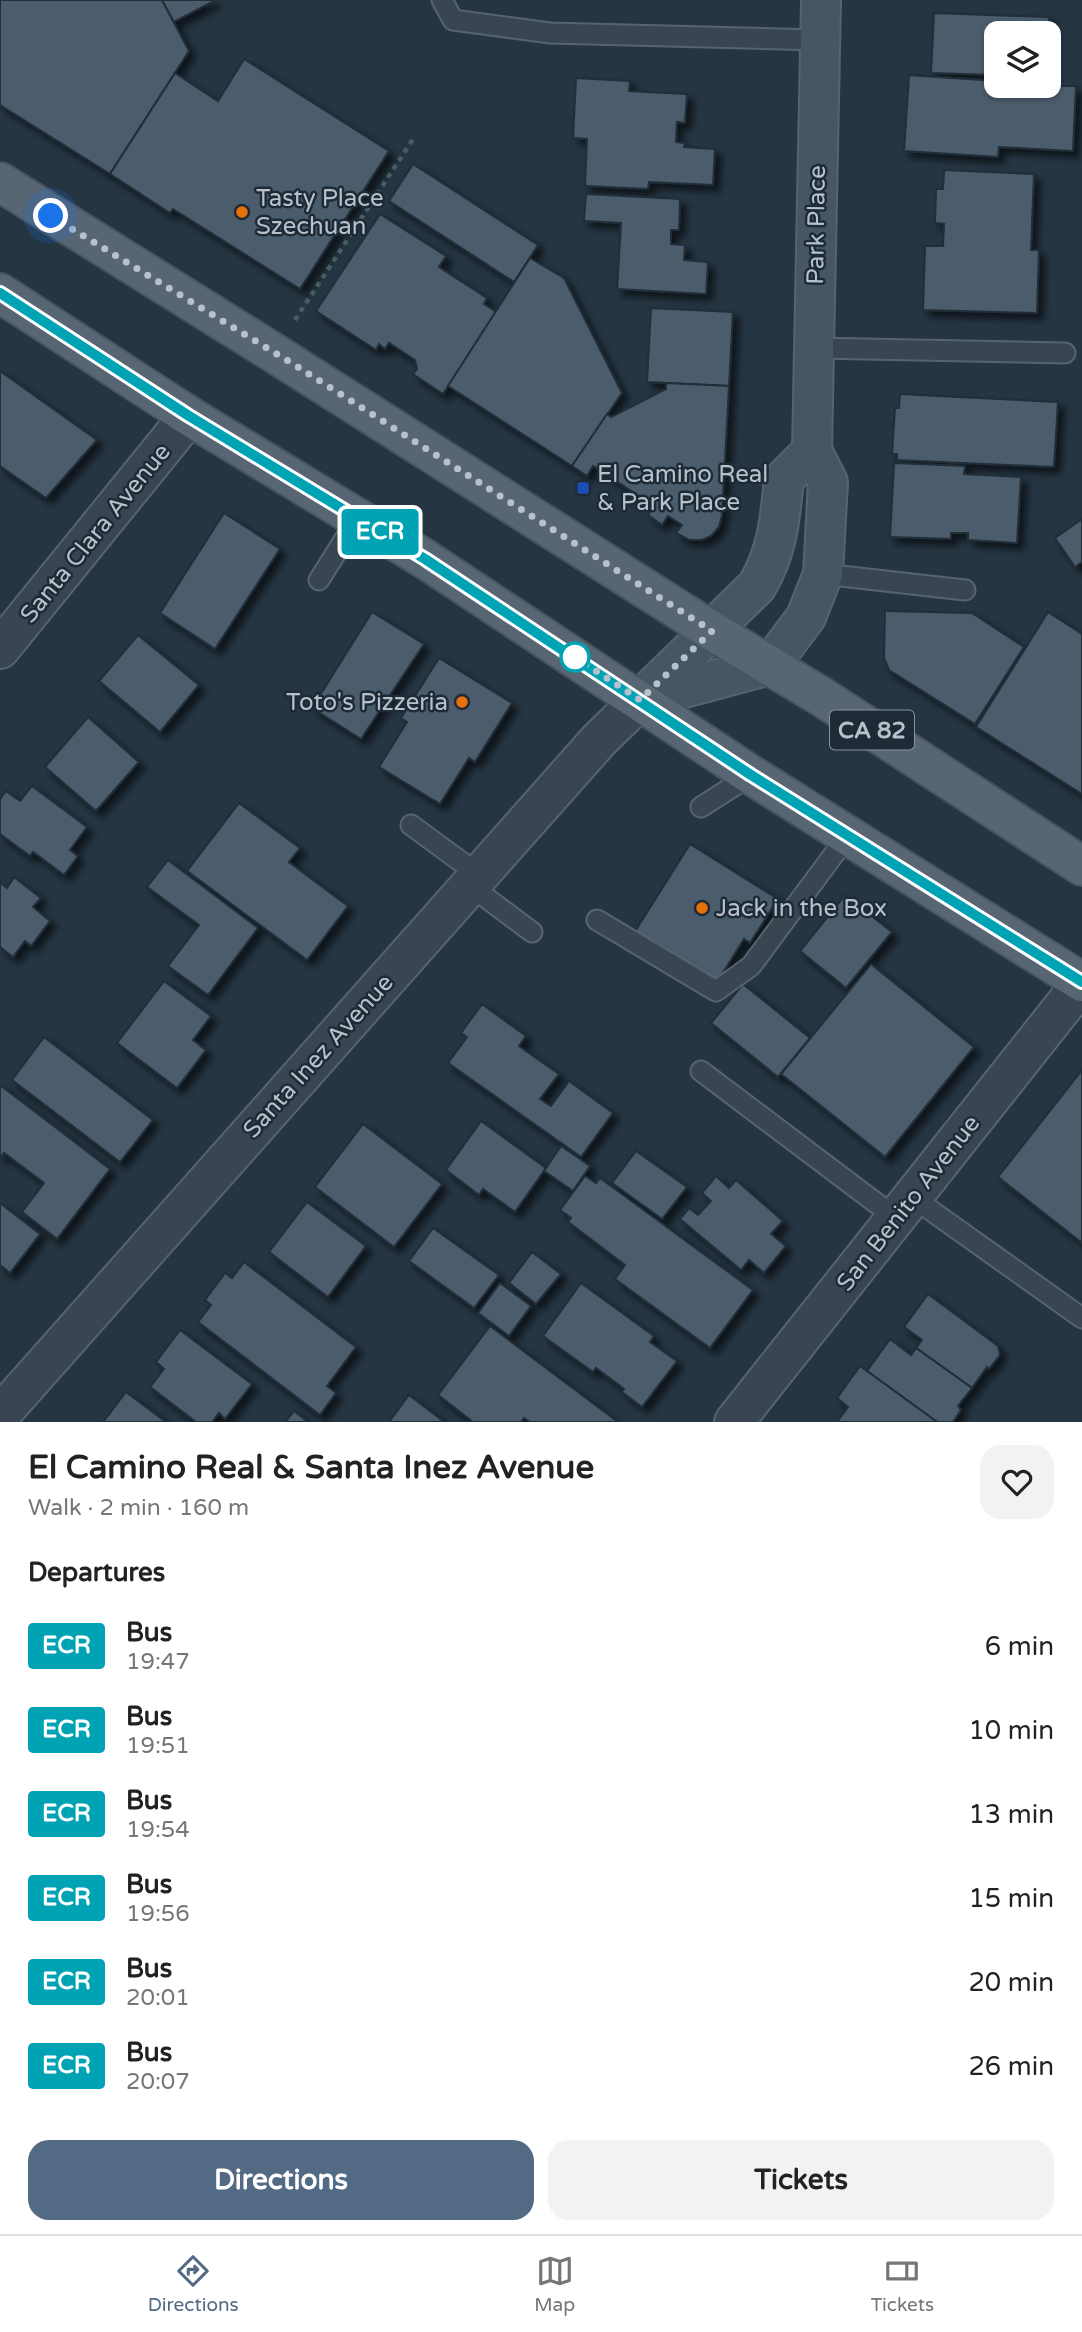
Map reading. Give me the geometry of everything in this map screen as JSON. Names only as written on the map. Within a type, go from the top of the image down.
[{"type":"main road","name":"Park Place","points":[[770,665],[806,617],[823,574],[828,482],[812,451],[821,0]]},
{"type":"main road","name":"CA 82","points":[[0,182],[770,665],[1082,866]]},
{"type":"main road","points":[[0,293],[189,416],[425,559],[751,775],[849,834],[1082,983]]},
{"type":"main road","points":[[640,700],[757,586],[770,563],[780,527],[784,478],[812,451]]},
{"type":"main road","points":[[640,700],[770,665]]},
{"type":"street","name":"Santa Clara Avenue","points":[[0,649],[189,416]]},
{"type":"street","name":"Santa Inez Avenue","points":[[0,1415],[599,740],[640,700]]},
{"type":"street","name":"San Benito Avenue","points":[[734,1422],[1082,983]]},
{"type":"lane","points":[[442,0],[453,20],[550,33],[819,40]]},
{"type":"lane","points":[[814,348],[1065,353]]},
{"type":"lane","points":[[319,580],[358,518]]},
{"type":"lane","points":[[823,574],[965,590]]},
{"type":"lane","points":[[701,807],[751,775]]},
{"type":"lane","points":[[411,825],[532,932]]},
{"type":"lane","points":[[597,920],[716,991],[751,966],[849,834]]},
{"type":"lane","points":[[701,1070],[904,1207],[1082,1318]]},
{"type":"path","points":[[274,353],[413,139]]},
{"type":"building","points":[[0,0],[162,0],[189,51],[110,174],[0,105]]},
{"type":"building","points":[[162,0],[216,0],[174,22]]},
{"type":"building","points":[[934,13],[1049,17],[1049,21],[984,21],[984,75],[931,73]]},
{"type":"building","points":[[244,59],[389,151],[300,289],[173,209],[170,213],[110,174],[175,73],[218,101]]},
{"type":"building","points":[[909,75],[984,80],[984,98],[1061,98],[1061,86],[1076,86],[1073,151],[999,147],[998,157],[904,151]]},
{"type":"building","points":[[576,78],[630,81],[629,91],[687,94],[685,123],[677,122],[676,142],[685,143],[684,147],[715,149],[713,185],[649,182],[648,189],[585,186],[587,139],[573,138]]},
{"type":"building","points":[[413,164],[538,245],[514,282],[389,201]]},
{"type":"building","points":[[944,170],[1034,174],[1031,250],[1039,250],[1037,313],[923,310],[925,246],[943,246],[944,224],[935,223],[936,189],[943,189]]},
{"type":"building","points":[[586,194],[680,199],[679,230],[671,230],[671,244],[685,245],[684,260],[708,262],[706,294],[617,289],[621,223],[584,221]]},
{"type":"building","points":[[380,214],[446,256],[439,267],[487,298],[484,304],[496,312],[443,394],[413,374],[417,369],[415,360],[389,343],[385,349],[379,344],[376,350],[316,311]]},
{"type":"building","points":[[530,258],[564,278],[622,393],[572,466],[448,386]]},
{"type":"building","points":[[651,308],[733,312],[729,386],[647,382]]},
{"type":"building","points":[[0,371],[97,440],[46,498],[0,466]]},
{"type":"building","points":[[666,383],[729,386],[722,515],[719,527],[711,536],[702,540],[689,540],[676,533],[682,525],[668,516],[662,525],[648,515],[654,506],[593,466],[587,476],[572,466],[607,414],[611,417],[666,389]]},
{"type":"building","points":[[900,394],[1058,402],[1054,467],[897,460],[897,454],[892,454],[895,408],[899,408]]},
{"type":"building","points":[[894,463],[965,466],[964,474],[1021,477],[1017,543],[968,540],[968,533],[951,533],[951,539],[890,537]]},
{"type":"building","points":[[224,513],[280,549],[215,649],[160,613]]},
{"type":"building","points":[[1082,519],[1082,562],[1075,567],[1055,538]]},
{"type":"building","points":[[885,609],[972,613],[1024,647],[975,724],[889,670],[884,658]]},
{"type":"building","points":[[372,612],[424,644],[361,739],[312,708]]},
{"type":"building","points":[[1048,612],[1082,634],[1082,794],[976,727]]},
{"type":"building","points":[[138,635],[199,685],[160,732],[99,681]]},
{"type":"building","points":[[439,658],[512,703],[475,762],[469,758],[440,804],[379,767],[407,722],[401,718]]},
{"type":"building","points":[[88,717],[139,762],[96,811],[45,767]]},
{"type":"building","points":[[32,786],[87,827],[70,850],[78,856],[64,875],[33,852],[30,856],[0,834],[0,799],[6,791],[20,801]]},
{"type":"building","points":[[239,803],[300,848],[289,862],[348,906],[307,960],[187,871]]},
{"type":"building","points":[[690,844],[778,899],[750,943],[744,939],[716,984],[634,933]]},
{"type":"building","points":[[168,860],[258,928],[208,995],[168,966],[199,925],[147,887]]},
{"type":"building","points":[[14,877],[41,898],[33,907],[50,921],[31,946],[25,941],[13,957],[0,947],[0,882],[7,888]]},
{"type":"building","points":[[845,895],[892,932],[846,988],[800,951]]},
{"type":"building","points":[[871,964],[974,1047],[885,1157],[781,1074]]},
{"type":"building","points":[[164,981],[211,1016],[193,1040],[206,1050],[177,1088],[117,1043]]},
{"type":"building","points":[[743,984],[810,1038],[778,1077],[711,1023]]},
{"type":"building","points":[[482,1004],[526,1036],[519,1046],[559,1074],[540,1099],[551,1106],[569,1081],[613,1113],[581,1157],[448,1063],[467,1037],[461,1033]]},
{"type":"building","points":[[44,1037],[153,1120],[120,1162],[12,1080]]},
{"type":"building","points":[[1082,1070],[1082,1243],[998,1177]]},
{"type":"building","points":[[0,1085],[110,1169],[57,1239],[22,1212],[44,1183],[4,1153],[0,1158]]},
{"type":"building","points":[[481,1121],[546,1168],[515,1212],[483,1189],[479,1195],[446,1170]]},
{"type":"building","points":[[363,1124],[442,1184],[394,1247],[315,1187]]},
{"type":"building","points":[[561,1146],[590,1166],[573,1191],[544,1171]]},
{"type":"building","points":[[636,1151],[687,1187],[662,1219],[612,1183]]},
{"type":"building","points":[[585,1176],[596,1183],[600,1178],[753,1290],[710,1348],[615,1279],[625,1265],[568,1222],[571,1218],[560,1210]]},
{"type":"building","points":[[716,1176],[729,1188],[736,1180],[783,1221],[771,1234],[786,1246],[764,1273],[749,1260],[741,1270],[680,1219],[689,1208],[698,1215],[711,1201],[702,1193]]},
{"type":"building","points":[[307,1202],[366,1246],[328,1297],[269,1252]]},
{"type":"building","points":[[0,1203],[40,1234],[10,1273],[0,1265]]},
{"type":"building","points":[[433,1228],[499,1275],[474,1308],[409,1261]]},
{"type":"building","points":[[532,1252],[561,1274],[536,1304],[509,1283]]},
{"type":"building","points":[[244,1262],[356,1347],[327,1386],[336,1393],[320,1415],[198,1322],[211,1305],[205,1300],[225,1273],[232,1278]]},
{"type":"building","points":[[500,1283],[531,1306],[509,1336],[478,1313]]},
{"type":"building","points":[[581,1283],[654,1336],[650,1342],[677,1361],[642,1407],[596,1368],[593,1372],[543,1336]]},
{"type":"building","points":[[928,1294],[998,1346],[1000,1355],[989,1369],[987,1367],[972,1388],[916,1348],[922,1340],[904,1327]]},
{"type":"building","points":[[490,1326],[618,1422],[530,1422],[524,1418],[521,1422],[473,1422],[438,1395]]},
{"type":"building","points":[[180,1330],[252,1384],[225,1419],[219,1413],[212,1422],[196,1422],[150,1387],[164,1369],[156,1362]]},
{"type":"building","points":[[890,1339],[911,1355],[916,1348],[972,1388],[958,1406],[961,1410],[953,1422],[937,1422],[867,1371]]},
{"type":"building","points":[[860,1366],[937,1422],[837,1422],[848,1407],[837,1398]]},
{"type":"building","points":[[126,1392],[166,1422],[103,1422]]},
{"type":"building","points":[[409,1395],[443,1421],[389,1422]]},
{"type":"building","points":[[294,1411],[308,1422],[285,1422]]},
{"type":"bus line","name":"ECR","points":[[0,293],[189,416],[425,559],[751,775],[1082,982]]},
{"type":"place","name":"Tasty Place Szechuan","points":[[242,212]]},
{"type":"place","name":"El Camino Real & Park Place","points":[[583,488]]},
{"type":"place","name":"Toto's Pizzeria","points":[[462,702]]},
{"type":"place","name":"Jack in the Box","points":[[702,908]]},
{"type":"route","points":[[51,216],[298,367],[712,631],[640,700],[575,657]]}]
